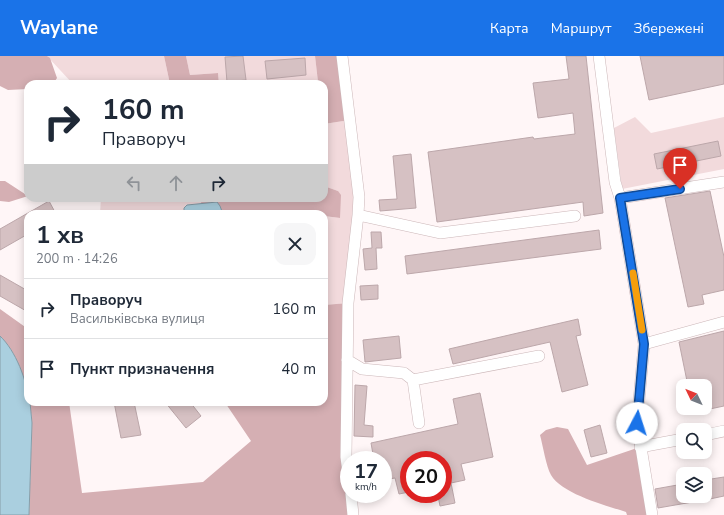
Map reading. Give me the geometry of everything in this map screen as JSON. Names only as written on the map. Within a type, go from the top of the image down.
[{"type":"street","points":[[342,56],[359,197],[348,303],[346,451]]},
{"type":"street","points":[[598,56],[615,182],[620,198],[644,344],[637,423],[652,515]]},
{"type":"street","points":[[620,198],[724,182]]},
{"type":"street","points":[[358,215],[440,233],[575,216]]},
{"type":"street","points":[[644,344],[724,322]]},
{"type":"street","points":[[413,380],[539,356]]},
{"type":"street","points":[[347,360],[362,369],[404,373],[413,380],[419,423]]},
{"type":"street","points":[[712,434],[724,431]]},
{"type":"street","points":[[640,447],[676,440]]},
{"type":"street","points":[[352,503],[353,515]]},
{"type":"shaded area","points":[[0,56],[47,56],[50,58],[57,78],[56,80],[24,80],[24,89],[8,90],[0,86]]},
{"type":"shaded area","points":[[47,56],[164,56],[169,80],[69,80]]},
{"type":"shaded area","points":[[164,56],[186,56],[190,75],[218,73],[219,80],[169,80]]},
{"type":"shaded area","points":[[186,56],[315,56],[318,80],[219,80],[218,73],[190,75]]},
{"type":"shaded area","points":[[315,56],[342,56],[350,120],[328,123],[328,80],[318,80]]},
{"type":"shaded area","points":[[635,117],[651,133],[724,117],[724,169],[622,189],[614,128]]},
{"type":"shaded area","points":[[350,120],[359,197],[348,303],[328,305],[328,216],[340,218],[338,191],[328,187],[328,123]]},
{"type":"shaded area","points":[[0,181],[5,181],[24,193],[24,197],[9,202],[0,201]]},
{"type":"shaded area","points":[[328,187],[338,191],[341,195],[340,218],[328,216],[328,210],[221,210],[217,202],[328,202]]},
{"type":"shaded area","points":[[101,202],[201,202],[202,204],[186,205],[184,210],[100,210]]},
{"type":"shaded area","points":[[201,202],[217,202],[202,204]]},
{"type":"shaded area","points":[[348,303],[349,451],[340,451],[340,503],[351,503],[353,515],[29,515],[32,423],[30,406],[70,406],[82,493],[203,482],[251,441],[227,406],[328,406],[328,305]]},
{"type":"shaded area","points":[[0,309],[24,326],[24,378],[10,348],[0,336]]},
{"type":"shaded area","points":[[557,427],[568,429],[587,465],[640,447],[652,515],[627,515],[626,512],[574,493],[564,488],[557,482],[549,471],[540,435],[546,430]]},
{"type":"water","points":[[217,202],[222,210],[184,210],[187,205]]},
{"type":"water","points":[[0,336],[11,349],[20,366],[24,379],[24,406],[30,406],[32,423],[29,515],[0,515]]},
{"type":"building","points":[[243,56],[246,80],[227,80],[225,57]]},
{"type":"building","points":[[566,56],[586,56],[603,213],[584,216],[583,202],[437,222],[428,152],[533,137],[534,139],[575,134],[573,113],[538,118],[533,83],[569,79]]},
{"type":"building","points":[[640,56],[724,56],[724,84],[649,100]]},
{"type":"building","points":[[305,58],[306,75],[267,79],[265,61]]},
{"type":"building","points":[[718,141],[721,156],[657,169],[654,154]]},
{"type":"building","points":[[411,154],[416,208],[380,211],[379,200],[397,199],[393,156]]},
{"type":"building","points":[[710,191],[724,257],[724,290],[702,295],[704,304],[688,307],[665,198]]},
{"type":"building","points":[[50,202],[54,210],[33,210]]},
{"type":"building","points":[[24,215],[24,236],[0,250],[0,229]]},
{"type":"building","points":[[599,230],[601,249],[407,274],[405,256]]},
{"type":"building","points":[[371,232],[381,232],[382,248],[376,248],[377,269],[365,270],[363,249],[372,248]]},
{"type":"building","points":[[0,275],[24,289],[24,310],[0,296]]},
{"type":"building","points":[[378,285],[378,299],[361,300],[360,286]]},
{"type":"building","points":[[578,319],[581,335],[576,336],[588,385],[562,392],[550,342],[453,364],[449,349]]},
{"type":"building","points":[[724,331],[724,406],[712,409],[712,379],[687,379],[679,342]]},
{"type":"building","points":[[399,336],[401,358],[365,362],[363,340]]},
{"type":"building","points":[[355,385],[367,386],[364,425],[373,426],[373,437],[354,436]]},
{"type":"building","points":[[480,393],[493,457],[461,464],[465,480],[452,483],[452,451],[400,451],[399,494],[395,478],[392,478],[392,451],[372,451],[371,443],[458,424],[453,399]]},
{"type":"building","points":[[115,406],[135,406],[141,435],[121,438]]},
{"type":"building","points":[[168,406],[193,406],[201,416],[186,428]]},
{"type":"building","points":[[600,425],[607,453],[591,457],[584,430]]},
{"type":"building","points":[[724,477],[724,496],[712,499],[712,479]]},
{"type":"building","points":[[676,485],[676,503],[687,503],[658,508],[655,489]]},
{"type":"building","points":[[452,488],[455,503],[440,506],[439,503],[452,503]]},
{"type":"slow traffic","points":[[633,273],[642,330]]},
{"type":"route","points":[[637,423],[644,344],[620,198],[680,189]]}]
